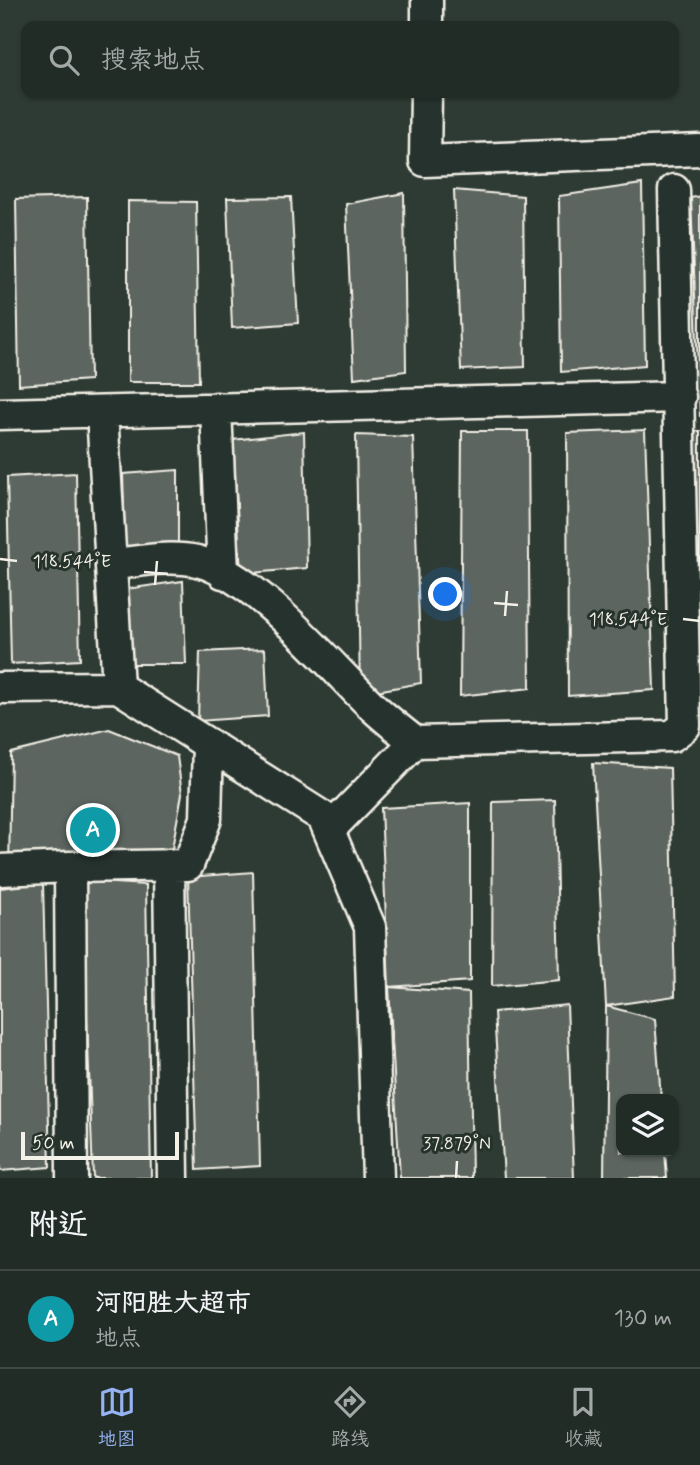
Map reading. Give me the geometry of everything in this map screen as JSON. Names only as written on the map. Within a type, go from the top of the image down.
[{"type":"street","points":[[427,0],[427,21]]},
{"type":"street","points":[[426,98],[425,161],[700,150]]},
{"type":"street","points":[[111,565],[149,559],[197,561],[223,573],[289,622],[373,707],[415,742],[672,736],[685,726],[674,190]]},
{"type":"street","points":[[0,414],[680,397]]},
{"type":"street","points":[[216,408],[223,573]]},
{"type":"street","points":[[102,412],[118,687]]},
{"type":"street","points":[[0,688],[118,687],[323,817],[370,927],[378,1178]]},
{"type":"street","points":[[329,830],[415,742]]},
{"type":"street","points":[[0,870],[188,865],[206,819],[208,745]]},
{"type":"street","points":[[169,866],[173,1178]]},
{"type":"street","points":[[70,867],[72,1178]]},
{"type":"building","points":[[642,184],[645,365],[561,372],[559,196]]},
{"type":"building","points":[[454,190],[523,196],[525,367],[461,370]]},
{"type":"building","points":[[404,193],[406,371],[354,378],[346,204]]},
{"type":"building","points":[[700,196],[700,417],[691,198]]},
{"type":"building","points":[[87,197],[90,380],[19,385],[16,199]]},
{"type":"building","points":[[291,197],[298,323],[232,328],[227,198]]},
{"type":"building","points":[[128,201],[196,202],[199,382],[128,382]]},
{"type":"building","points":[[645,430],[654,690],[568,696],[567,433]]},
{"type":"building","points":[[462,431],[528,431],[530,688],[460,696]]},
{"type":"building","points":[[693,431],[700,431],[700,618]]},
{"type":"building","points":[[304,432],[307,568],[241,574],[233,440]]},
{"type":"building","points":[[356,435],[413,437],[421,683],[360,694]]},
{"type":"building","points":[[178,470],[178,544],[125,547],[123,474]]},
{"type":"building","points":[[76,473],[80,660],[11,664],[7,477]]},
{"type":"building","points":[[183,581],[186,664],[128,664],[126,589]]},
{"type":"building","points":[[265,649],[268,716],[198,721],[200,652]]},
{"type":"building","points":[[109,729],[177,756],[182,794],[169,865],[9,870],[11,753]]},
{"type":"building","points":[[593,763],[670,768],[675,996],[606,1006]]},
{"type":"building","points":[[555,800],[559,980],[492,986],[493,802]]},
{"type":"building","points":[[470,803],[470,981],[389,987],[381,808]]},
{"type":"building","points":[[253,872],[260,1166],[197,1170],[188,877]]},
{"type":"building","points":[[82,881],[146,885],[151,1178],[93,1178]]},
{"type":"building","points":[[43,883],[50,1167],[0,1171],[0,888]]},
{"type":"building","points":[[389,987],[469,993],[472,1178],[400,1178]]},
{"type":"building","points":[[567,1005],[574,1178],[504,1178],[494,1012]]},
{"type":"building","points":[[606,1006],[655,1019],[661,1094],[616,1094],[616,1157],[665,1157],[667,1178],[604,1178]]},
{"type":"place","name":"河阳胜大超市","points":[[93,830]]}]
